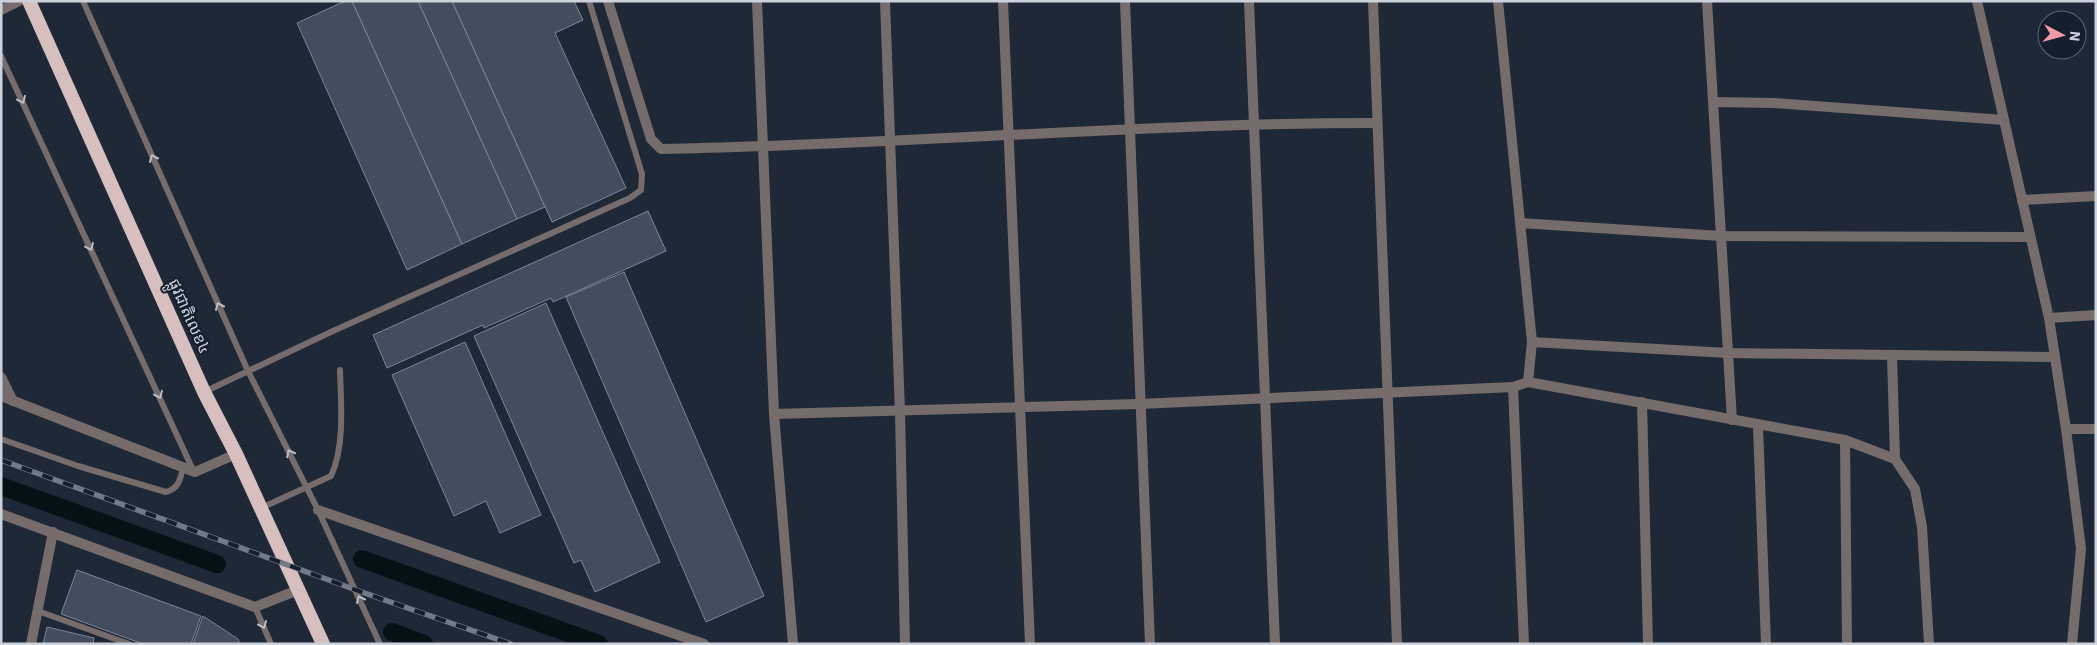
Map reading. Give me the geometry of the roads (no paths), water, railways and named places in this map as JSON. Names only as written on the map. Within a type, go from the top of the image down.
[{"type":"highway","name":"ផ្លូវជាតិលេខ៤","points":[[29,1],[204,392],[236,454],[322,644]]},
{"type":"street","points":[[1,10],[19,1]]},
{"type":"street","points":[[608,1],[650,139],[661,149],[891,142],[1254,123],[1378,123]]},
{"type":"street","points":[[756,1],[774,414],[793,644]]},
{"type":"street","points":[[885,1],[900,412],[905,644]]},
{"type":"street","points":[[1003,1],[1030,644]]},
{"type":"street","points":[[1125,1],[1139,404],[1150,644]]},
{"type":"street","points":[[1249,1],[1266,397],[1274,644]]},
{"type":"street","points":[[1373,1],[1386,392],[1397,644]]},
{"type":"street","points":[[1498,1],[1532,342],[1528,382]]},
{"type":"street","points":[[1707,1],[1732,420]]},
{"type":"street","points":[[1978,1],[2029,237],[2049,318],[2066,429],[2081,549],[2072,644]]},
{"type":"street","points":[[1713,102],[1774,104],[2004,120]]},
{"type":"street","points":[[2022,200],[2096,196]]},
{"type":"street","points":[[1521,223],[1721,236],[2029,237]]},
{"type":"street","points":[[2049,318],[2096,315]]},
{"type":"street","points":[[1532,342],[1728,353],[2054,357]]},
{"type":"street","points":[[1892,355],[1895,459],[1916,489],[1922,527],[1929,644]]},
{"type":"street","points":[[1,377],[13,401]]},
{"type":"street","points":[[774,414],[1139,404],[1513,387],[1528,382],[1642,402],[1758,426],[1845,440],[1895,459]]},
{"type":"street","points":[[1513,387],[1524,644]]},
{"type":"street","points":[[1,396],[195,472],[236,454]]},
{"type":"street","points":[[1642,402],[1648,644]]},
{"type":"street","points":[[1758,426],[1766,644]]},
{"type":"street","points":[[2066,429],[2096,428]]},
{"type":"street","points":[[1845,440],[1847,644]]},
{"type":"street","points":[[318,510],[704,644]]},
{"type":"street","points":[[1,514],[255,607],[298,590]]},
{"type":"street","points":[[31,644],[53,532]]},
{"type":"lane","points":[[83,1],[248,370],[318,510],[380,644]]},
{"type":"lane","points":[[204,392],[248,370],[630,198],[641,190],[642,174],[589,1]]},
{"type":"lane","points":[[1,56],[195,472]]},
{"type":"lane","points":[[261,508],[331,476],[336,466],[341,414],[340,370]]},
{"type":"lane","points":[[1,439],[78,466],[166,492],[175,489],[179,484],[183,468]]},
{"type":"lane","points":[[255,607],[272,644]]},
{"type":"lane","points":[[38,611],[128,644]]},
{"type":"waterway","points":[[1,486],[217,564]]},
{"type":"waterway","points":[[362,559],[599,644]]},
{"type":"waterway","points":[[392,632],[424,644]]},
{"type":"railway","points":[[1,460],[356,590],[511,644]]}]
